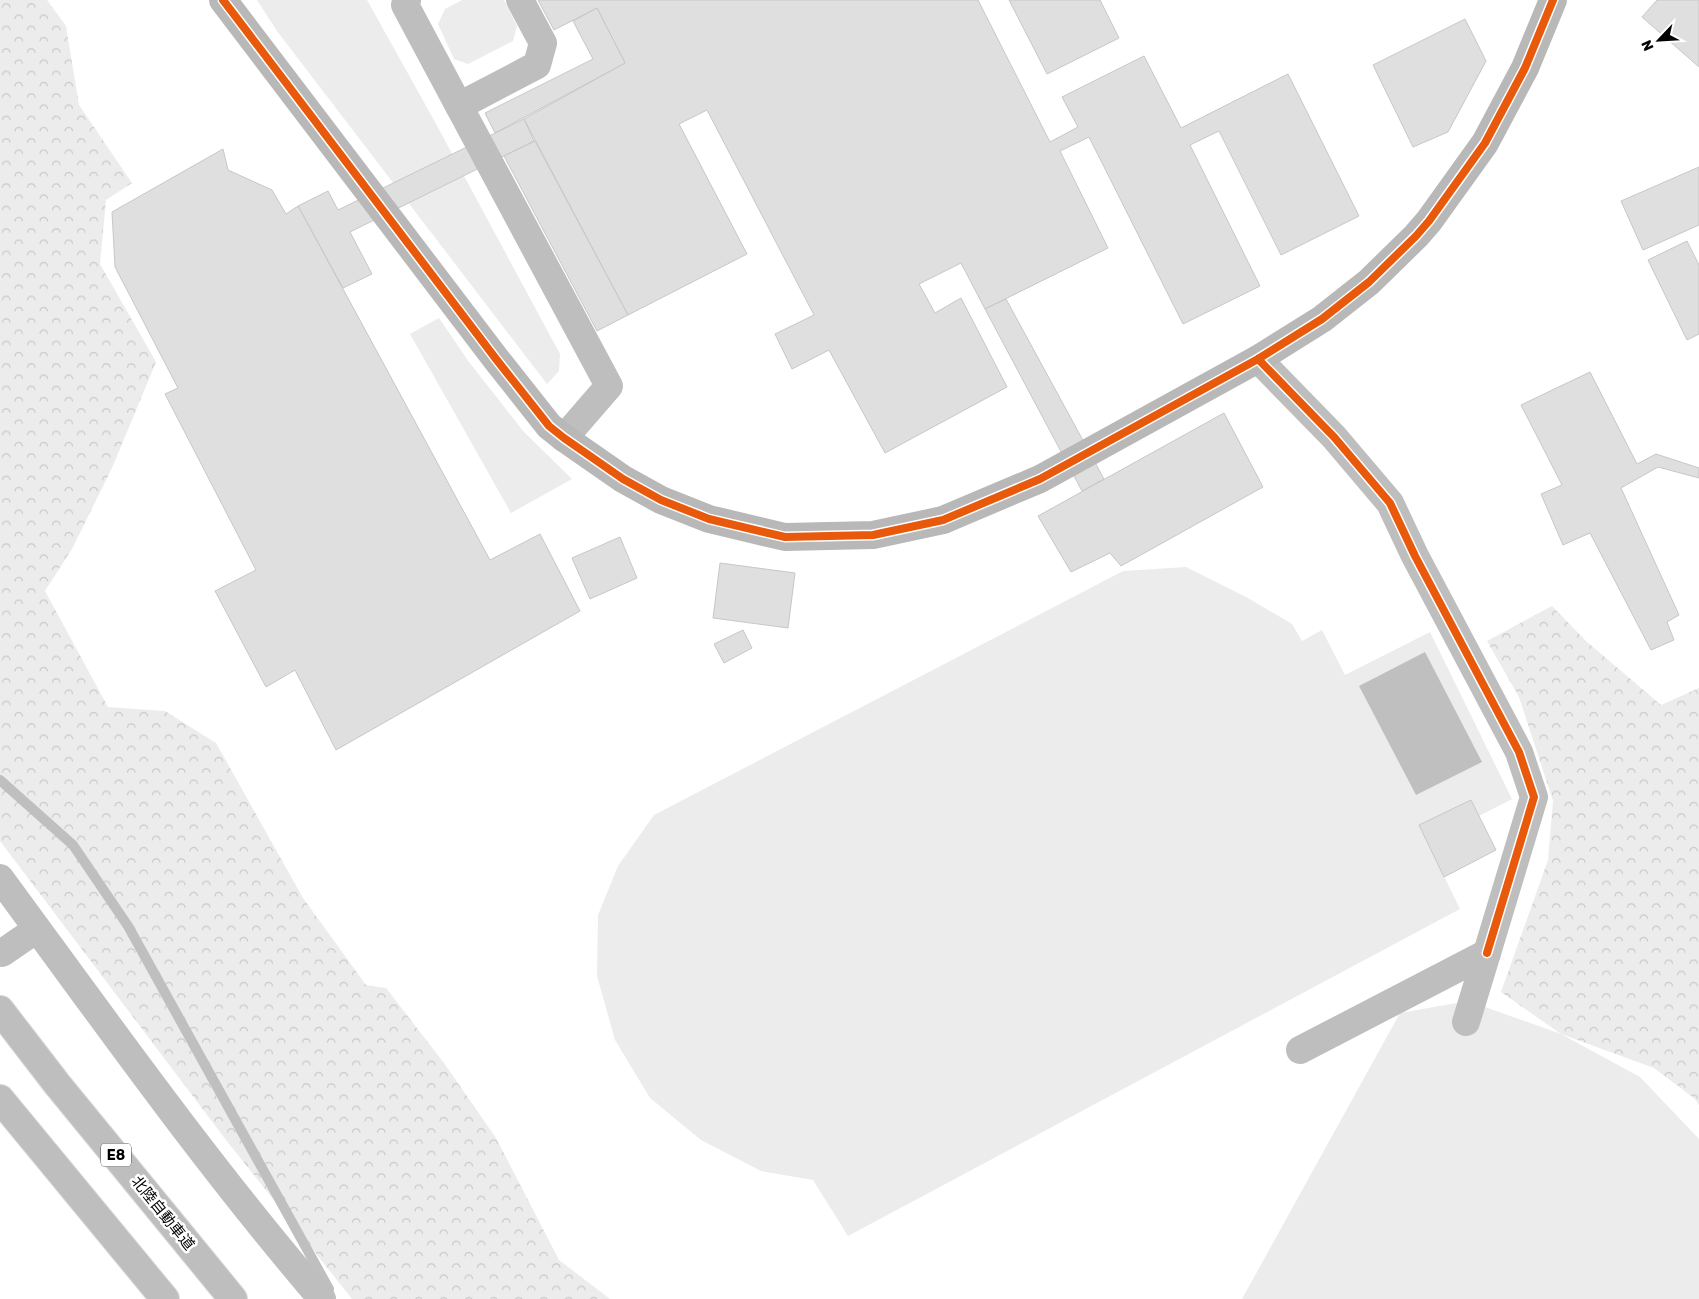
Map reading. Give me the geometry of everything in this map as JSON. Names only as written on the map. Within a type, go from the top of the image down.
[{"type":"main road","points":[[407,0],[405,5],[609,386],[564,438]]},
{"type":"main road","points":[[459,106],[537,65],[543,43],[520,0]]},
{"type":"main road","points":[[1258,359],[1334,437],[1390,502],[1415,556],[1519,752],[1534,797],[1466,1022]]},
{"type":"main road","points":[[0,878],[181,1125],[322,1299]]},
{"type":"main road","points":[[2,953],[37,928]]},
{"type":"main road","points":[[1300,1050],[1487,953]]},
{"type":"main road","name":"北陸自動車道","points":[[0,1010],[57,1084],[233,1299]]},
{"type":"main road","points":[[0,1099],[165,1299]]},
{"type":"street","points":[[223,0],[549,426],[623,479],[661,500],[708,519],[785,537],[873,535],[943,520],[1040,479],[1258,359],[1322,319],[1369,282],[1429,221],[1485,143],[1525,68],[1553,0]]},
{"type":"green space","points":[[0,0],[47,0],[66,26],[79,105],[132,183],[106,200],[100,264],[156,362],[112,468],[72,549],[45,591],[108,707],[165,711],[216,743],[303,898],[366,985],[386,988],[444,1063],[496,1138],[559,1260],[610,1299],[352,1299],[226,1140],[0,841]]},
{"type":"green space","points":[[257,0],[367,0],[560,354],[559,371],[547,384],[277,31]]},
{"type":"green space","points":[[462,0],[504,0],[517,26],[513,41],[468,64],[454,59],[438,24],[445,9]]},
{"type":"green space","points":[[439,318],[469,362],[524,432],[572,479],[511,513],[410,334]]},
{"type":"green space","points":[[1186,567],[1246,597],[1292,624],[1302,641],[1322,630],[1345,675],[1430,632],[1512,799],[1479,816],[1471,800],[1419,825],[1460,909],[848,1236],[813,1180],[761,1171],[701,1140],[650,1098],[615,1040],[597,976],[598,915],[618,866],[654,815],[1123,571]]},
{"type":"green space","points":[[1552,606],[1586,641],[1661,705],[1699,688],[1699,1105],[1695,1099],[1654,1068],[1561,1034],[1501,992],[1548,860],[1553,801],[1519,697],[1487,641]]},
{"type":"green space","points":[[1468,1001],[1561,1034],[1640,1077],[1699,1139],[1699,1299],[1242,1299],[1400,1013]]},
{"type":"shaded area","points":[[1425,652],[1482,762],[1416,795],[1359,686]]},
{"type":"building","points":[[538,0],[978,0],[1050,142],[1078,127],[1062,97],[1144,56],[1181,128],[1288,74],[1359,216],[1281,255],[1219,131],[1190,145],[1260,286],[1183,324],[1089,137],[1060,151],[1108,248],[985,309],[961,263],[919,284],[935,313],[961,298],[1007,387],[885,453],[829,350],[792,369],[775,334],[814,315],[707,110],[679,124],[747,254],[628,315],[524,119],[625,63],[597,8],[554,30]]},
{"type":"building","points":[[1009,0],[1100,0],[1119,38],[1047,74]]},
{"type":"building","points":[[1657,0],[1699,0],[1699,67],[1642,17]]},
{"type":"building","points":[[597,8],[625,63],[495,133],[485,113],[593,59],[573,21]]},
{"type":"building","points":[[1465,19],[1486,61],[1448,132],[1413,147],[1373,65]]},
{"type":"building","points":[[524,119],[534,141],[350,232],[372,274],[343,288],[298,206],[328,191],[338,210]]},
{"type":"building","points":[[535,141],[628,315],[597,331],[504,156]]},
{"type":"building","points":[[223,149],[228,170],[272,190],[286,214],[298,206],[490,560],[540,534],[580,611],[336,750],[295,670],[266,687],[215,591],[256,570],[165,394],[178,388],[115,267],[112,212]]},
{"type":"building","points":[[1699,167],[1699,225],[1643,250],[1621,201]]},
{"type":"building","points":[[1687,241],[1699,265],[1699,334],[1687,340],[1648,260]]},
{"type":"building","points":[[1006,299],[1104,479],[1082,491],[985,309]]},
{"type":"building","points":[[1590,372],[1637,464],[1656,454],[1699,468],[1699,478],[1658,467],[1621,488],[1679,615],[1667,622],[1674,640],[1651,650],[1590,533],[1563,545],[1541,494],[1562,485],[1521,405]]},
{"type":"building","points":[[1224,413],[1263,487],[1121,566],[1110,553],[1071,572],[1038,516]]},
{"type":"building","points":[[620,537],[637,578],[590,599],[572,558]]},
{"type":"building","points":[[720,563],[795,573],[788,628],[713,618]]},
{"type":"building","points":[[743,630],[752,648],[724,663],[714,644]]},
{"type":"building","points":[[1471,800],[1496,850],[1444,877],[1419,825]]},
{"type":"waterway","points":[[0,780],[73,845],[128,926],[329,1289]]},
{"type":"cycle path","points":[[223,0],[549,426],[623,479],[661,500],[709,519],[785,537],[873,535],[943,520],[1040,479],[1258,359],[1322,319],[1369,282],[1429,221],[1485,143],[1525,68],[1553,0]]},
{"type":"cycle path","points":[[1258,359],[1334,437],[1390,503],[1415,556],[1519,752],[1534,797],[1487,953]]}]
